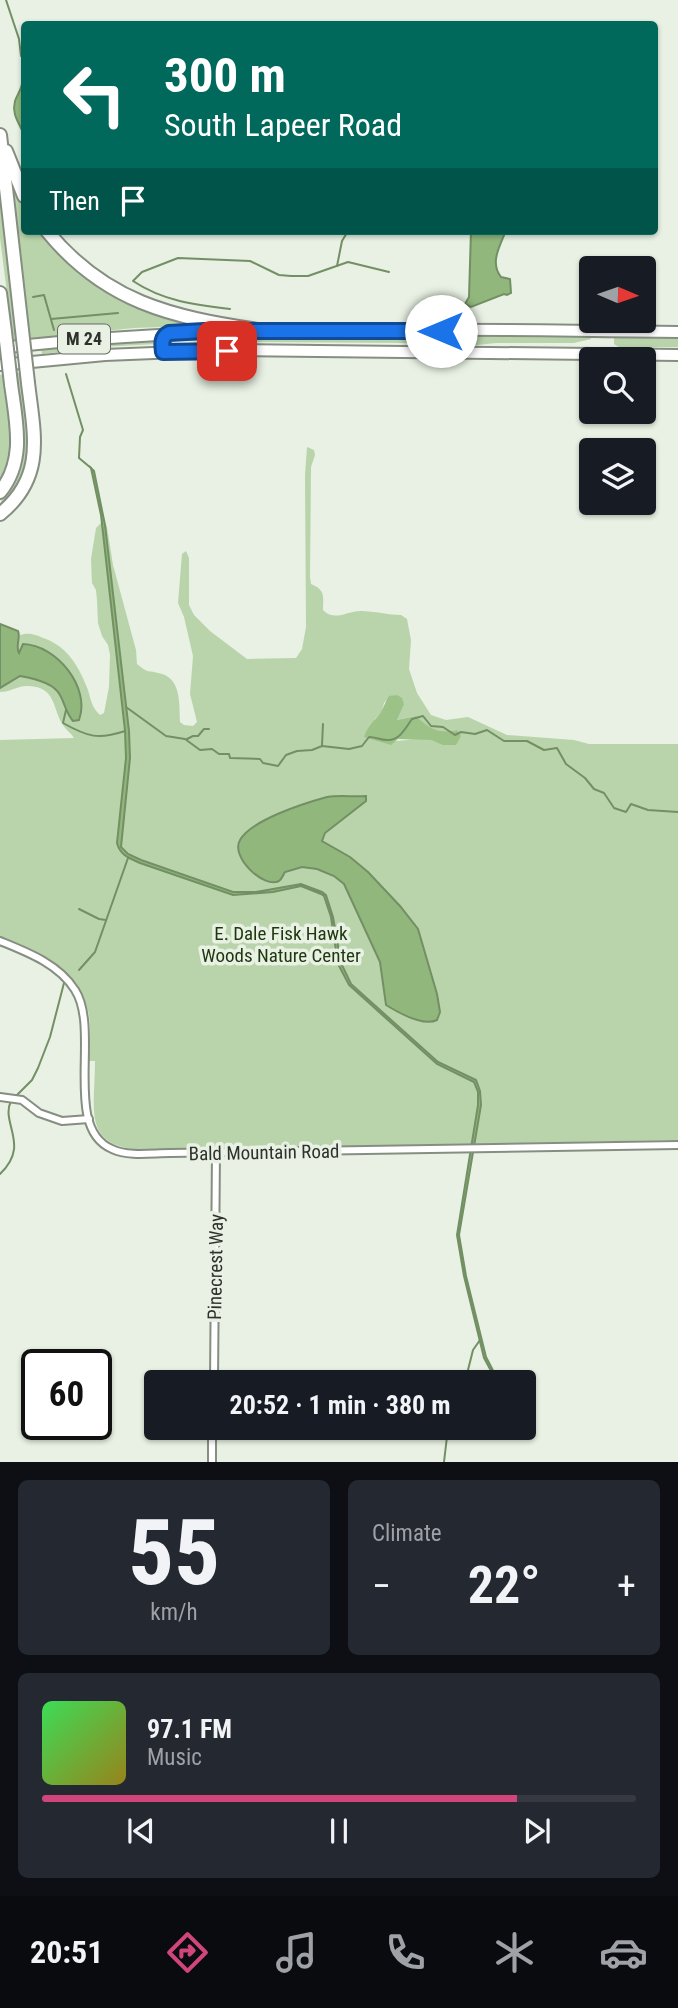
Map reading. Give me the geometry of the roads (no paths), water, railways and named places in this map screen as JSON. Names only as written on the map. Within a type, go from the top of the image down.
[{"type":"highway","points":[[0,128],[8,158],[21,189]]},
{"type":"highway","points":[[0,135],[35,440],[33,461],[23,489],[0,514]]},
{"type":"highway","points":[[50,235],[90,275],[139,303],[182,317],[258,330]]},
{"type":"highway","points":[[0,293],[18,452],[13,473],[0,492]]},
{"type":"main road","name":"M 24","points":[[0,348],[97,338],[258,330],[579,332]]},
{"type":"main road","points":[[361,352],[361,344],[367,338],[395,331]]},
{"type":"main road","name":"M 24","points":[[656,332],[678,332]]},
{"type":"main road","points":[[163,352],[163,338],[169,333]]},
{"type":"main road","name":"M 24","points":[[0,365],[163,352],[579,355]]},
{"type":"main road","name":"M 24","points":[[656,355],[678,355]]},
{"type":"street","name":"Bald Mountain Road","points":[[0,941],[54,968],[75,988],[86,1024],[85,1088],[89,1119],[96,1137],[109,1148],[118,1151],[135,1153],[678,1145]]},
{"type":"street","points":[[0,1097],[22,1100],[39,1113],[62,1121],[89,1119]]},
{"type":"street","name":"Pinecrest Way","points":[[214,1370],[216,1152]]},
{"type":"street","points":[[212,1440],[212,1462]]},
{"type":"waterway","points":[[6,0],[19,39],[21,56]]},
{"type":"waterway","points":[[337,266],[346,235]]},
{"type":"waterway","points":[[230,309],[168,298],[133,281],[142,272],[178,258],[250,261],[279,275],[291,276],[308,276],[348,262],[389,272]]},
{"type":"waterway","points":[[33,297],[44,295],[54,330]]},
{"type":"waterway","points":[[51,319],[118,313]]},
{"type":"waterway","points":[[66,374],[83,430],[79,458],[91,468]]},
{"type":"waterway","points":[[126,707],[166,736],[185,739],[200,750],[212,749],[219,754],[229,754],[230,758],[260,759],[263,763],[278,766],[286,755],[297,751],[322,746],[349,749],[362,746],[369,737],[392,740],[402,733],[412,719],[423,716],[431,726],[443,727],[455,735],[487,730],[504,741],[527,741],[544,750],[557,748],[566,764],[585,778],[594,789],[604,793],[614,808],[626,812],[631,804],[648,810],[678,812]]},
{"type":"waterway","points":[[66,710],[63,723],[86,734],[107,736],[125,731]]},
{"type":"waterway","points":[[322,745],[323,724]]},
{"type":"waterway","points":[[187,739],[209,729]]},
{"type":"waterway","points":[[79,970],[95,952],[128,858]]},
{"type":"waterway","points":[[79,909],[106,920]]},
{"type":"waterway","points":[[15,1097],[32,1080],[38,1068],[50,1037],[64,983]]},
{"type":"waterway","points":[[0,1174],[13,1153],[9,1118],[11,1101]]},
{"type":"waterway","points":[[468,1370],[473,1350],[480,1340]]},
{"type":"waterway","points":[[444,1462],[447,1440]]},
{"type":"park label","name":"E. Dale Fisk Hawk Woods Nature Center","points":[[281,944]]}]
